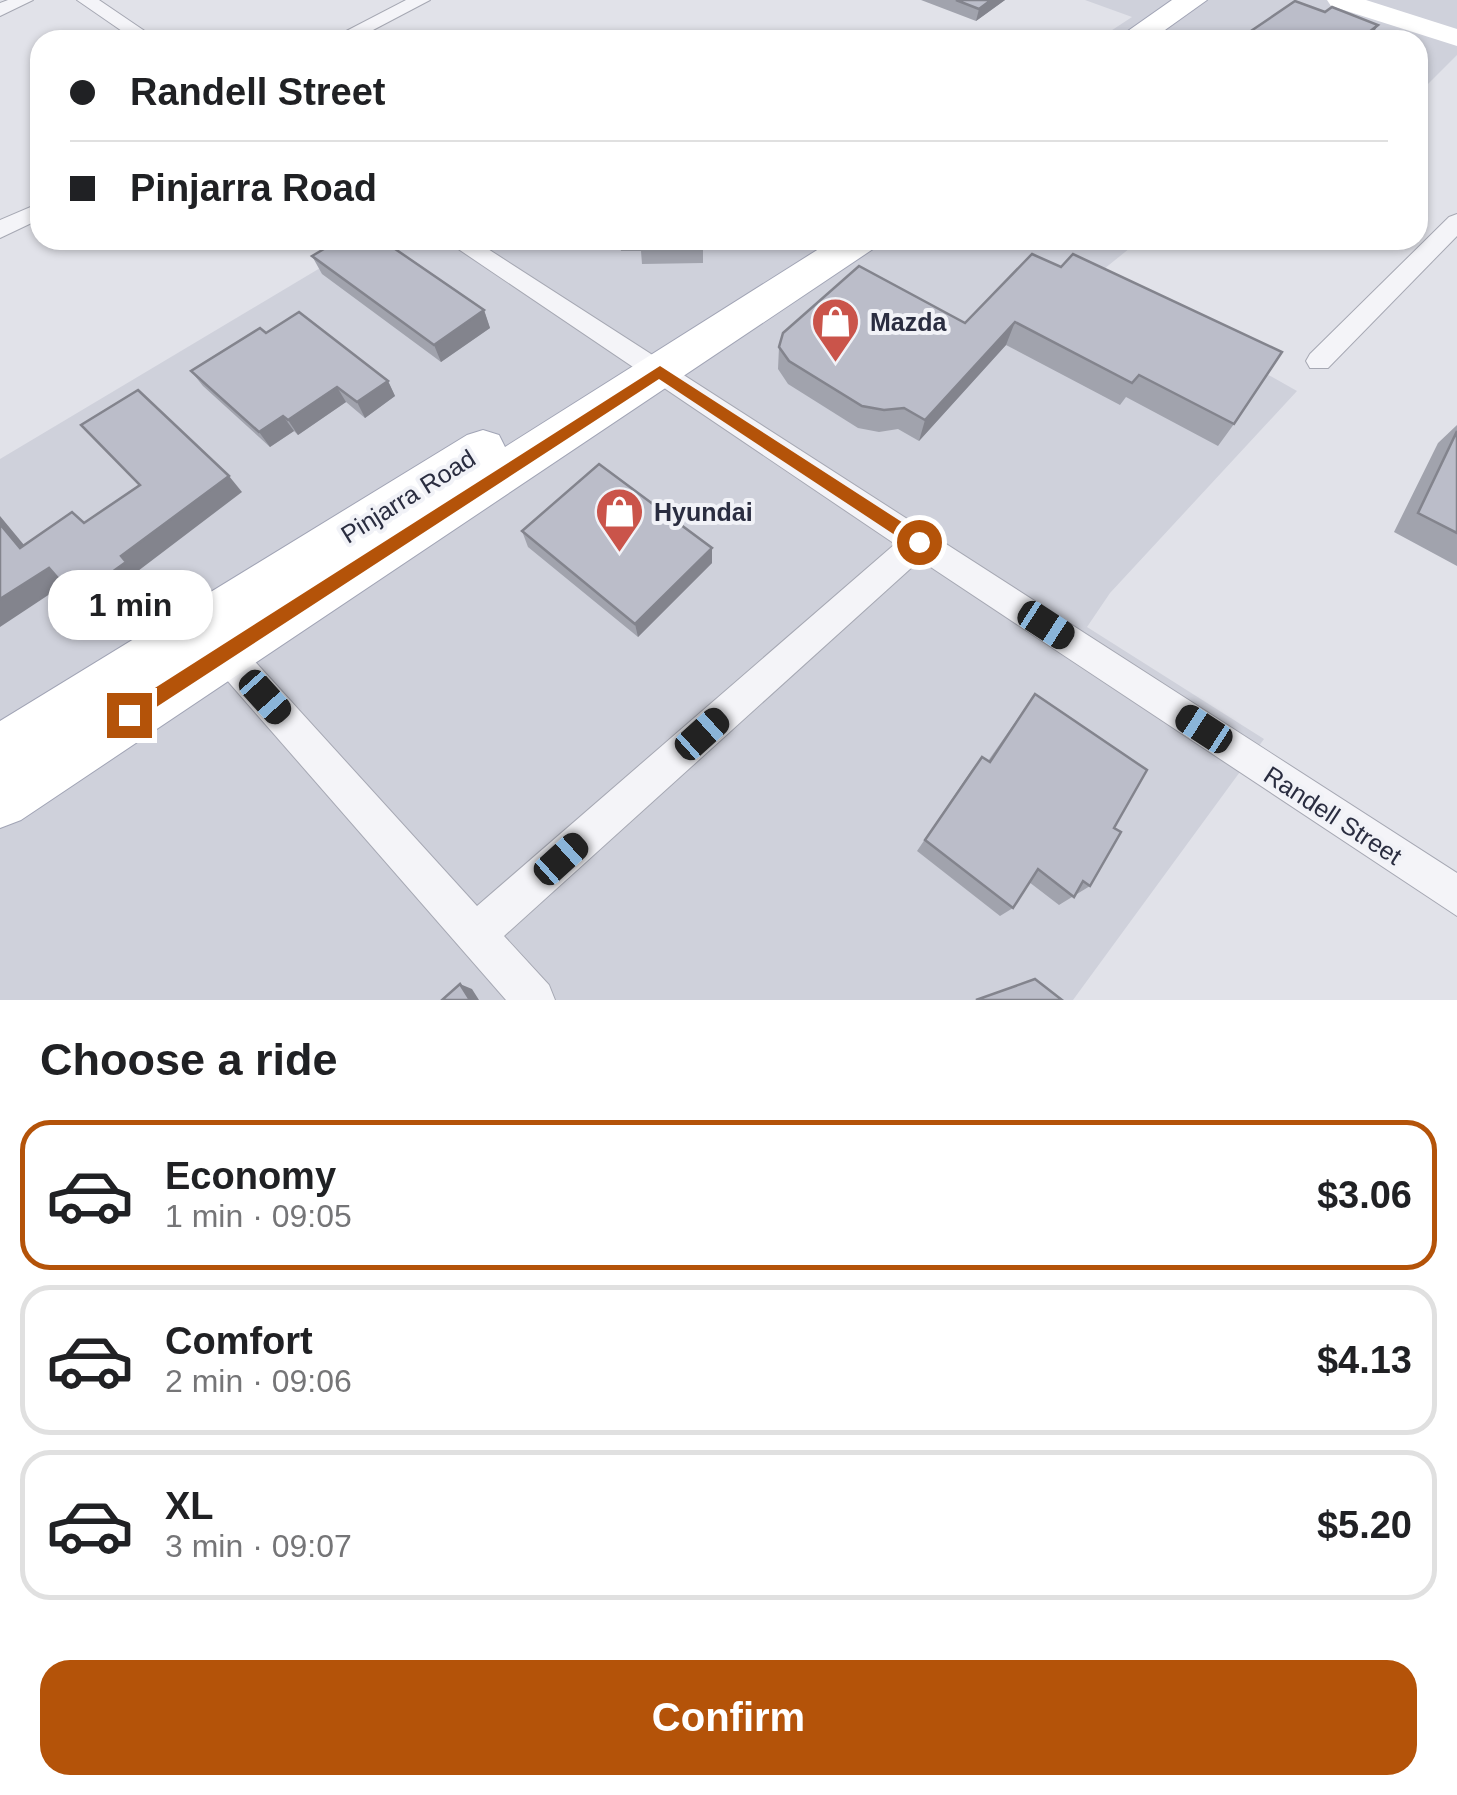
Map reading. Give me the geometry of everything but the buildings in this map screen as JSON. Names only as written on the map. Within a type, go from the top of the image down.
[{"type":"main road","points":[[1151,30],[1203,5]]},
{"type":"main road","points":[[1178,30],[1203,5]]},
{"type":"main road","name":"Pinjarra Road","points":[[646,363],[802,250]]},
{"type":"main road","name":"Pinjarra Road","points":[[0,798],[214,640],[646,363],[843,250]]},
{"type":"main road","name":"Pinjarra Road","points":[[0,754],[214,640]]},
{"type":"street","points":[[0,10],[24,0]]},
{"type":"street","points":[[86,0],[132,30]]},
{"type":"street","points":[[360,30],[422,0]]},
{"type":"street","points":[[1340,0],[1457,38]]},
{"type":"street","points":[[0,230],[30,215]]},
{"type":"street","points":[[1320,361],[1457,222]]},
{"type":"street","name":"Randell Street","points":[[472,250],[1457,896]]},
{"type":"street","points":[[476,934],[919,542]]},
{"type":"street","points":[[214,640],[534,1000]]},
{"type":"shaded area","points":[[1085,0],[1457,0],[1457,55],[1428,84],[1428,30],[1112,30],[1132,17]]},
{"type":"shaded area","points":[[350,250],[1128,250],[1094,277],[1297,391],[1110,593],[1087,627],[1264,739],[1073,1000],[0,1000],[0,459]]},
{"type":"place","name":"Mazda","points":[[835,364]]},
{"type":"place","name":"Hyundai","points":[[619,554]]},
{"type":"route","points":[[129,715],[660,372],[919,542]]}]
